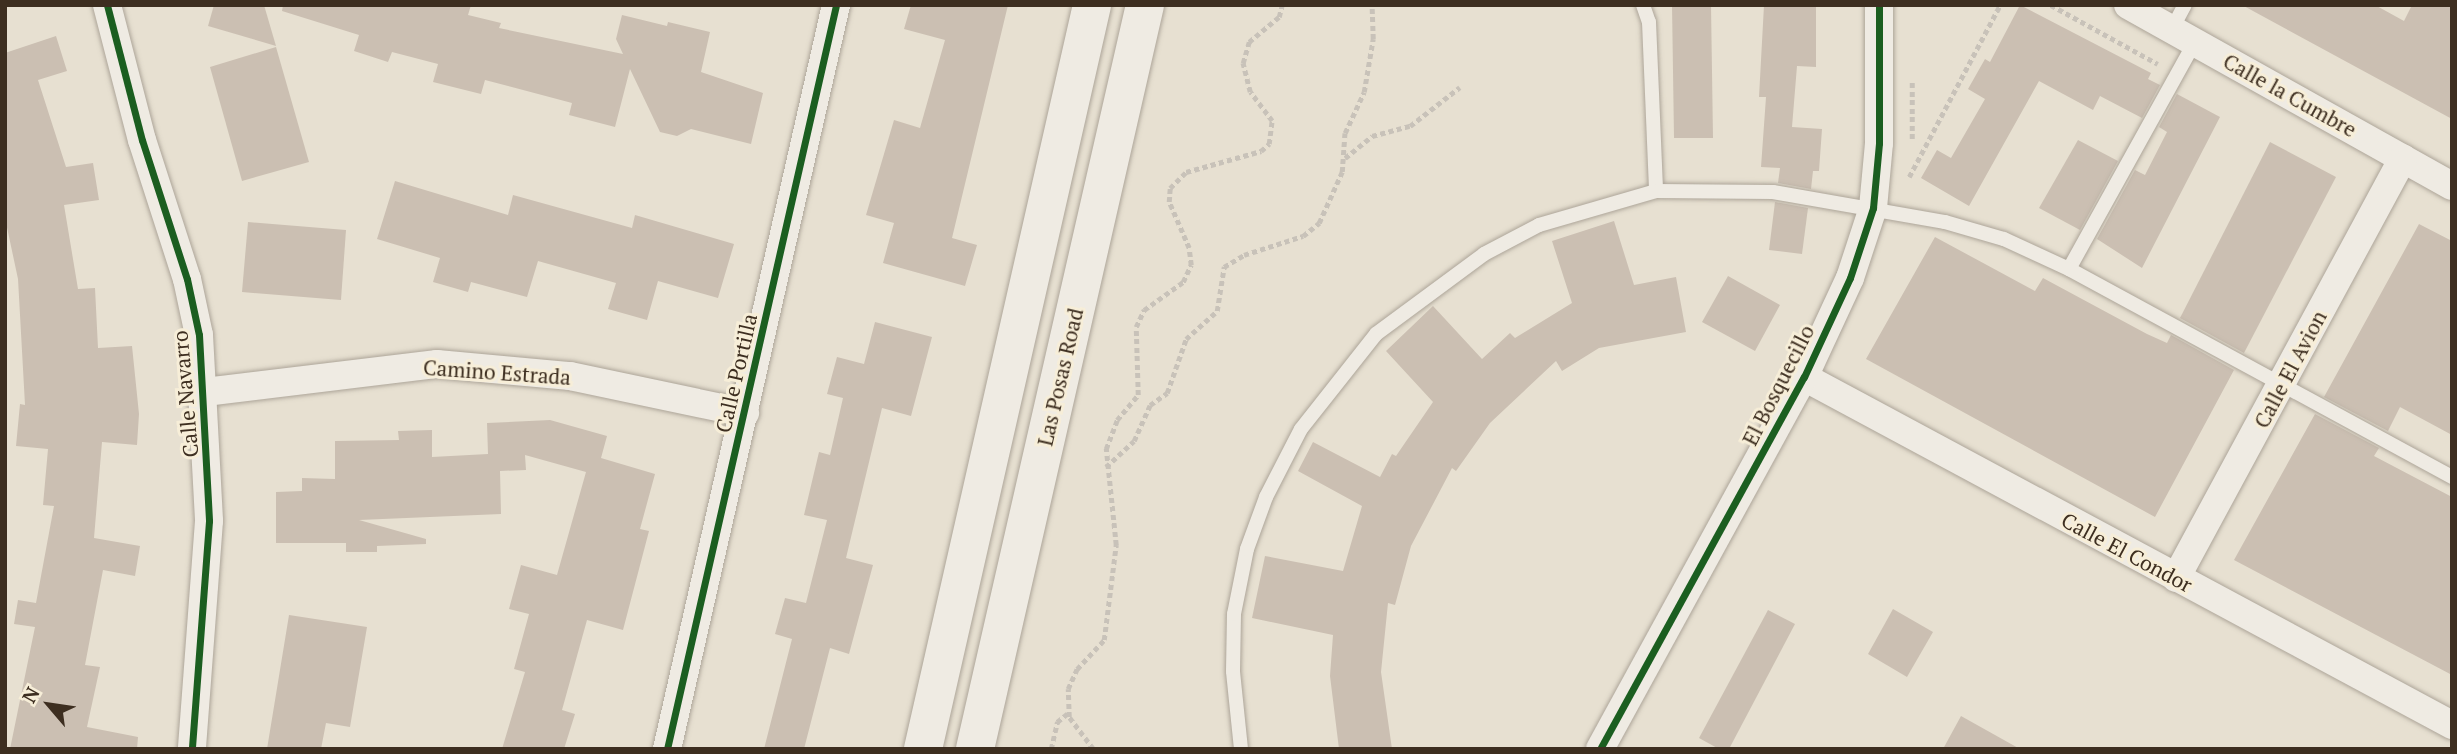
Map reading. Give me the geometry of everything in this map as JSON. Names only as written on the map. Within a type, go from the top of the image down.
[{"type":"main road","points":[[923,749],[1092,5]]},
{"type":"main road","name":"Las Posas Road","points":[[975,749],[1145,5]]},
{"type":"street","name":"Calle Navarro","points":[[107,5],[142,140],[187,279],[205,392],[208,578],[192,749]]},
{"type":"street","name":"Calle Portilla","points":[[667,749],[836,5]]},
{"type":"street","name":"El Bosquecillo","points":[[1600,749],[1804,377],[1850,278],[1873,208],[1879,143],[1879,5]]},
{"type":"street","name":"Calle la Cumbre","points":[[2127,5],[2184,25],[2452,186]]},
{"type":"street","name":"Calle El Avion","points":[[2176,578],[2403,159]]},
{"type":"street","name":"Camino Estrada","points":[[205,392],[437,364],[570,376],[745,414]]},
{"type":"street","name":"Calle El Condor","points":[[1804,377],[2452,726]]},
{"type":"lane","points":[[1643,5],[1649,23],[1656,191]]},
{"type":"lane","points":[[2069,270],[2177,74],[2184,25]]},
{"type":"lane","points":[[1241,749],[1233,671],[1234,614],[1242,575],[1266,497],[1308,419],[1376,334],[1485,254],[1539,225],[1656,191],[1773,191],[1903,214],[2004,239],[2069,270],[2281,387],[2452,477]]},
{"type":"path","points":[[1093,749],[1068,713],[1071,679],[1104,640],[1116,545],[1105,467],[1110,435],[1138,395],[1136,327],[1144,310],[1189,275],[1189,248],[1169,202],[1170,188],[1186,172],[1261,151],[1269,144],[1272,121],[1250,92],[1243,63],[1249,42],[1279,18],[1282,5]]},
{"type":"path","points":[[1105,467],[1134,441],[1150,405],[1167,393],[1186,339],[1217,311],[1224,267],[1244,255],[1313,230],[1344,159],[1345,133],[1361,104],[1373,39],[1372,5]]},
{"type":"path","points":[[1903,214],[1909,174],[2000,5]]},
{"type":"path","points":[[2051,5],[2177,74]]},
{"type":"path","points":[[1344,159],[1372,136],[1410,126],[1460,87]]},
{"type":"path","points":[[1051,749],[1056,722],[1068,713]]},
{"type":"building","points":[[214,5],[264,5],[276,46],[208,26]]},
{"type":"building","points":[[283,5],[471,5],[468,15],[501,23],[499,28],[623,54],[616,39],[622,15],[667,26],[668,22],[710,32],[701,72],[763,93],[751,144],[691,129],[677,136],[660,132],[630,69],[615,127],[569,115],[572,103],[485,80],[481,94],[433,82],[438,64],[392,52],[388,62],[354,51],[359,35],[282,11]]},
{"type":"building","points":[[911,5],[1008,5],[952,238],[977,245],[965,286],[883,263],[894,223],[866,215],[894,120],[920,128],[945,40],[904,29]]},
{"type":"building","points":[[1672,5],[1711,5],[1713,138],[1674,138]]},
{"type":"building","points":[[1764,5],[1816,5],[1816,67],[1797,66],[1792,127],[1822,129],[1819,171],[1813,171],[1811,189],[1778,183],[1780,168],[1761,167],[1766,97],[1759,97]]},
{"type":"building","points":[[2020,5],[2151,73],[2148,79],[2160,85],[2142,118],[2100,96],[2093,110],[2039,81],[1969,206],[1921,178],[1937,150],[1951,158],[1985,99],[1968,89],[1985,59],[1990,62]]},
{"type":"building","points":[[2242,5],[2375,5],[2404,21],[2412,5],[2452,5],[2452,119]]},
{"type":"building","points":[[56,36],[67,71],[38,80],[66,167],[93,163],[99,200],[64,205],[78,289],[95,288],[98,348],[132,346],[139,414],[137,445],[102,442],[94,538],[140,546],[135,576],[103,570],[85,665],[100,667],[87,727],[138,737],[137,749],[10,749],[35,627],[14,624],[18,600],[36,603],[54,506],[43,505],[48,449],[16,446],[20,404],[25,405],[18,279],[5,218],[5,53]]},
{"type":"building","points":[[276,47],[309,162],[242,181],[210,67]]},
{"type":"building","points":[[2177,94],[2220,117],[2142,268],[2097,239],[2135,170],[2145,175],[2167,132],[2159,127]]},
{"type":"building","points":[[2078,140],[2118,161],[2080,230],[2039,208]]},
{"type":"building","points":[[2270,142],[2336,177],[2244,353],[2180,318]]},
{"type":"building","points":[[395,181],[508,215],[513,195],[632,228],[635,215],[734,244],[718,298],[658,281],[647,320],[608,309],[616,283],[538,261],[527,297],[471,282],[468,292],[433,282],[440,258],[377,239]]},
{"type":"building","points":[[1775,202],[1808,208],[1802,254],[1769,250]]},
{"type":"building","points":[[1614,221],[1634,285],[1676,277],[1686,332],[1599,348],[1562,371],[1556,361],[1490,423],[1456,471],[1452,468],[1411,546],[1395,605],[1388,603],[1381,672],[1392,749],[1339,749],[1330,676],[1333,635],[1252,618],[1265,556],[1343,571],[1362,506],[1298,471],[1313,442],[1380,477],[1392,454],[1396,456],[1433,402],[1386,351],[1433,306],[1482,359],[1510,333],[1515,338],[1572,303],[1552,241]]},
{"type":"building","points":[[248,222],[346,230],[341,300],[242,292]]},
{"type":"building","points":[[2419,224],[2452,241],[2452,435],[2400,407],[2388,431],[2324,397]]},
{"type":"building","points":[[1935,237],[2035,291],[2043,278],[2147,334],[2167,343],[2171,335],[2234,370],[2155,517],[1866,359]]},
{"type":"building","points":[[1728,276],[1780,305],[1755,351],[1702,322]]},
{"type":"building","points":[[875,322],[932,337],[911,416],[882,408],[846,558],[873,565],[849,654],[830,648],[804,749],[764,749],[792,639],[775,634],[785,598],[806,603],[827,520],[804,515],[819,452],[830,455],[843,398],[827,394],[837,357],[864,364]]},
{"type":"building","points":[[2315,414],[2379,448],[2374,456],[2452,497],[2452,675],[2234,560]]},
{"type":"building","points":[[550,420],[607,436],[601,458],[655,474],[640,529],[649,531],[623,630],[587,620],[562,710],[575,714],[564,749],[502,749],[525,672],[514,669],[529,614],[509,609],[521,565],[557,575],[586,472],[525,455],[526,470],[500,471],[501,514],[359,520],[426,539],[426,544],[377,546],[377,552],[346,552],[346,543],[276,543],[276,492],[302,491],[302,478],[335,479],[335,441],[399,440],[398,431],[432,430],[432,457],[488,454],[487,423]]},
{"type":"building","points":[[1893,609],[1933,632],[1907,677],[1868,654]]},
{"type":"building","points":[[1768,610],[1795,624],[1729,749],[1719,749],[1699,738]]},
{"type":"building","points":[[289,615],[367,627],[350,727],[326,723],[321,749],[267,749]]},
{"type":"building","points":[[1961,716],[2020,749],[1943,749]]},
{"type":"cycle path","points":[[107,5],[142,140],[187,279],[199,335],[209,521],[192,749]]},
{"type":"cycle path","points":[[667,749],[836,5]]},
{"type":"cycle path","points":[[1600,749],[1804,377],[1850,278],[1873,208],[1879,143],[1879,5]]}]
